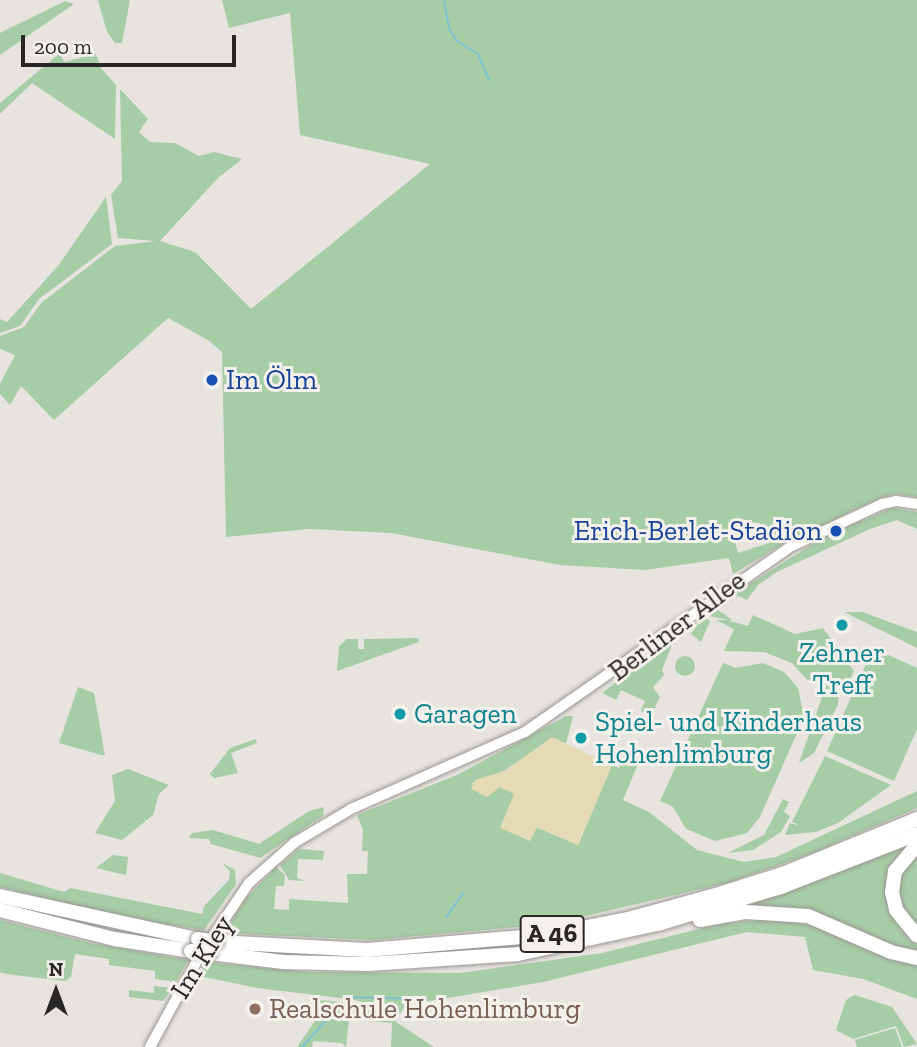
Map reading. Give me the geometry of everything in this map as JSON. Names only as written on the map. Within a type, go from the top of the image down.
[{"type":"highway","name":"A 46","points":[[0,910],[115,939],[214,947],[367,950],[546,935],[628,919],[716,895],[785,873],[917,820]]},
{"type":"highway","name":"A 46","points":[[214,947],[284,962],[442,961],[517,954],[661,923],[781,887],[917,834]]},
{"type":"highway","points":[[917,845],[895,871],[892,892],[896,910],[917,936]]},
{"type":"highway","name":"A 46","points":[[0,897],[195,945]]},
{"type":"highway","points":[[661,923],[683,925],[746,912],[788,912],[829,922],[891,952],[917,958]]},
{"type":"street","name":"Berliner Allee","points":[[261,870],[329,820],[525,732],[591,690],[737,580],[792,546],[882,504],[896,500],[917,504]]},
{"type":"street","name":"Im Kley","points":[[149,1047],[199,957],[261,870]]},
{"type":"green space","points":[[98,0],[130,0],[122,43],[115,43],[107,32]]},
{"type":"green space","points":[[222,0],[917,0],[917,497],[895,494],[875,500],[796,538],[788,530],[775,534],[762,531],[760,523],[751,522],[748,531],[733,535],[738,553],[778,540],[786,542],[733,574],[729,558],[645,570],[560,565],[391,533],[309,529],[226,537],[222,352],[208,340],[168,318],[54,420],[21,386],[10,405],[0,394],[0,384],[15,355],[0,349],[0,336],[24,327],[41,303],[115,246],[155,241],[118,238],[111,195],[122,181],[120,89],[148,119],[139,132],[150,142],[175,143],[199,156],[214,152],[242,159],[218,178],[160,241],[195,252],[251,309],[430,164],[300,135],[290,13],[229,28]]},
{"type":"green space","points":[[65,1],[74,4],[0,55],[0,33]]},
{"type":"green space","points":[[60,53],[64,62],[96,54],[101,68],[116,85],[115,139],[32,83],[0,114],[0,103]]},
{"type":"green space","points":[[106,197],[112,244],[39,299],[20,326],[0,333],[0,319],[7,322],[58,266]]},
{"type":"green space","points":[[892,508],[917,512],[917,529],[897,520],[870,529],[777,572],[758,585],[747,600],[734,594],[824,537]]},
{"type":"green space","points":[[715,608],[731,619],[730,621],[748,626],[753,615],[795,634],[823,628],[854,671],[846,687],[829,678],[807,680],[792,663],[764,652],[724,651],[734,629],[716,620],[729,620],[705,615]]},
{"type":"green space","points":[[844,612],[862,612],[917,632],[917,648]]},
{"type":"green space","points":[[703,617],[710,621],[701,642],[691,634]]},
{"type":"green space","points":[[675,637],[662,670],[664,675],[653,687],[660,697],[651,716],[641,711],[645,701],[621,690],[616,700],[602,693]]},
{"type":"green space","points":[[418,638],[419,642],[337,671],[339,646],[347,639],[358,639],[358,649],[364,649],[364,639]]},
{"type":"green space","points":[[873,648],[917,668],[917,729],[894,781],[827,751]]},
{"type":"green space","points":[[685,656],[692,659],[695,666],[692,673],[685,676],[678,673],[675,666],[678,659]]},
{"type":"green space","points":[[723,663],[736,668],[763,663],[784,672],[798,688],[804,717],[760,817],[747,833],[715,841],[686,829],[673,807],[660,801]]},
{"type":"green space","points":[[827,683],[839,693],[838,705],[814,753],[799,763]]},
{"type":"green space","points":[[78,687],[94,693],[105,756],[59,743]]},
{"type":"green space","points":[[566,716],[573,716],[566,744],[552,738],[504,771],[470,784],[500,787],[515,794],[530,841],[536,827],[578,845],[612,765],[619,768],[626,752],[640,759],[623,800],[649,812],[697,850],[744,862],[776,857],[917,791],[917,808],[810,854],[731,882],[551,924],[372,940],[224,933],[246,898],[276,867],[285,875],[284,886],[276,886],[274,909],[289,910],[289,899],[348,903],[347,874],[367,874],[368,851],[362,851],[363,830],[357,815],[457,775]]},
{"type":"green space","points":[[256,739],[257,743],[231,753],[238,773],[214,778],[210,774],[230,748]]},
{"type":"green space","points":[[825,756],[891,785],[838,823],[816,832],[785,835],[790,823],[801,826],[792,822]]},
{"type":"green space","points":[[128,769],[169,785],[159,794],[153,815],[122,840],[95,833],[115,801],[112,775]]},
{"type":"green space","points":[[783,799],[789,802],[784,812],[790,816],[781,832],[753,850],[728,853],[764,835]]},
{"type":"green space","points":[[324,807],[323,816],[260,858],[211,844],[209,839],[189,838],[192,833],[213,830],[259,844],[309,811]]},
{"type":"green space","points":[[914,843],[890,882],[917,938],[917,955],[839,923],[732,911]]},
{"type":"green space","points":[[299,849],[324,851],[323,860],[298,859],[297,878],[305,881],[289,880],[280,865]]},
{"type":"green space","points":[[917,852],[917,928],[902,909],[898,889],[901,875]]},
{"type":"green space","points":[[113,855],[128,857],[126,875],[96,868]]},
{"type":"green space","points":[[222,863],[235,870],[236,884],[204,930],[126,918],[0,887],[0,873],[64,892],[70,888],[202,914],[204,906],[229,880],[230,871]]},
{"type":"green space","points":[[767,919],[811,925],[891,960],[917,965],[917,999],[863,979],[813,970],[805,937],[747,932],[543,982],[406,1005],[399,1015],[356,1000],[257,988],[204,977],[199,971],[203,962],[310,972],[460,973],[602,953],[719,924]]},
{"type":"green space","points":[[0,920],[91,943],[188,960],[176,982],[155,979],[155,971],[109,965],[109,959],[75,954],[71,977],[65,981],[6,974],[0,972]]},
{"type":"green space","points":[[154,986],[173,988],[163,1001],[129,997],[129,990],[154,993]]},
{"type":"green space","points":[[855,995],[892,1007],[917,1044],[904,1047],[896,1026],[853,1039],[836,1030],[846,1000]]},
{"type":"green space","points":[[309,999],[341,1002],[384,1014],[434,1047],[391,1047],[392,1023],[349,1019],[346,1047],[342,1043],[313,1041],[312,1047],[297,1047],[326,1005]]},
{"type":"green space","points":[[895,1028],[902,1047],[857,1047],[855,1040]]},
{"type":"sand","points":[[552,737],[612,765],[578,845],[537,827],[530,841],[500,828],[514,794],[500,787],[487,797],[471,789],[475,780],[505,771]]},
{"type":"waterway","points":[[444,0],[449,29],[457,41],[478,54],[489,80]]},
{"type":"waterway","points":[[446,917],[463,894]]},
{"type":"waterway","points":[[349,997],[417,999]]},
{"type":"waterway","points":[[302,1047],[341,1004]]},
{"type":"place","name":"Im Ölm","points":[[212,380]]},
{"type":"place","name":"Erich-Berlet-Stadion","points":[[836,531]]},
{"type":"place","name":"Zehner Treff","points":[[842,625]]},
{"type":"place","name":"Garagen","points":[[400,714]]},
{"type":"place","name":"Spiel- und Kinderhaus Hohenlimburg","points":[[581,738]]},
{"type":"place","name":"Realschule Hohenlimburg","points":[[255,1009]]}]
